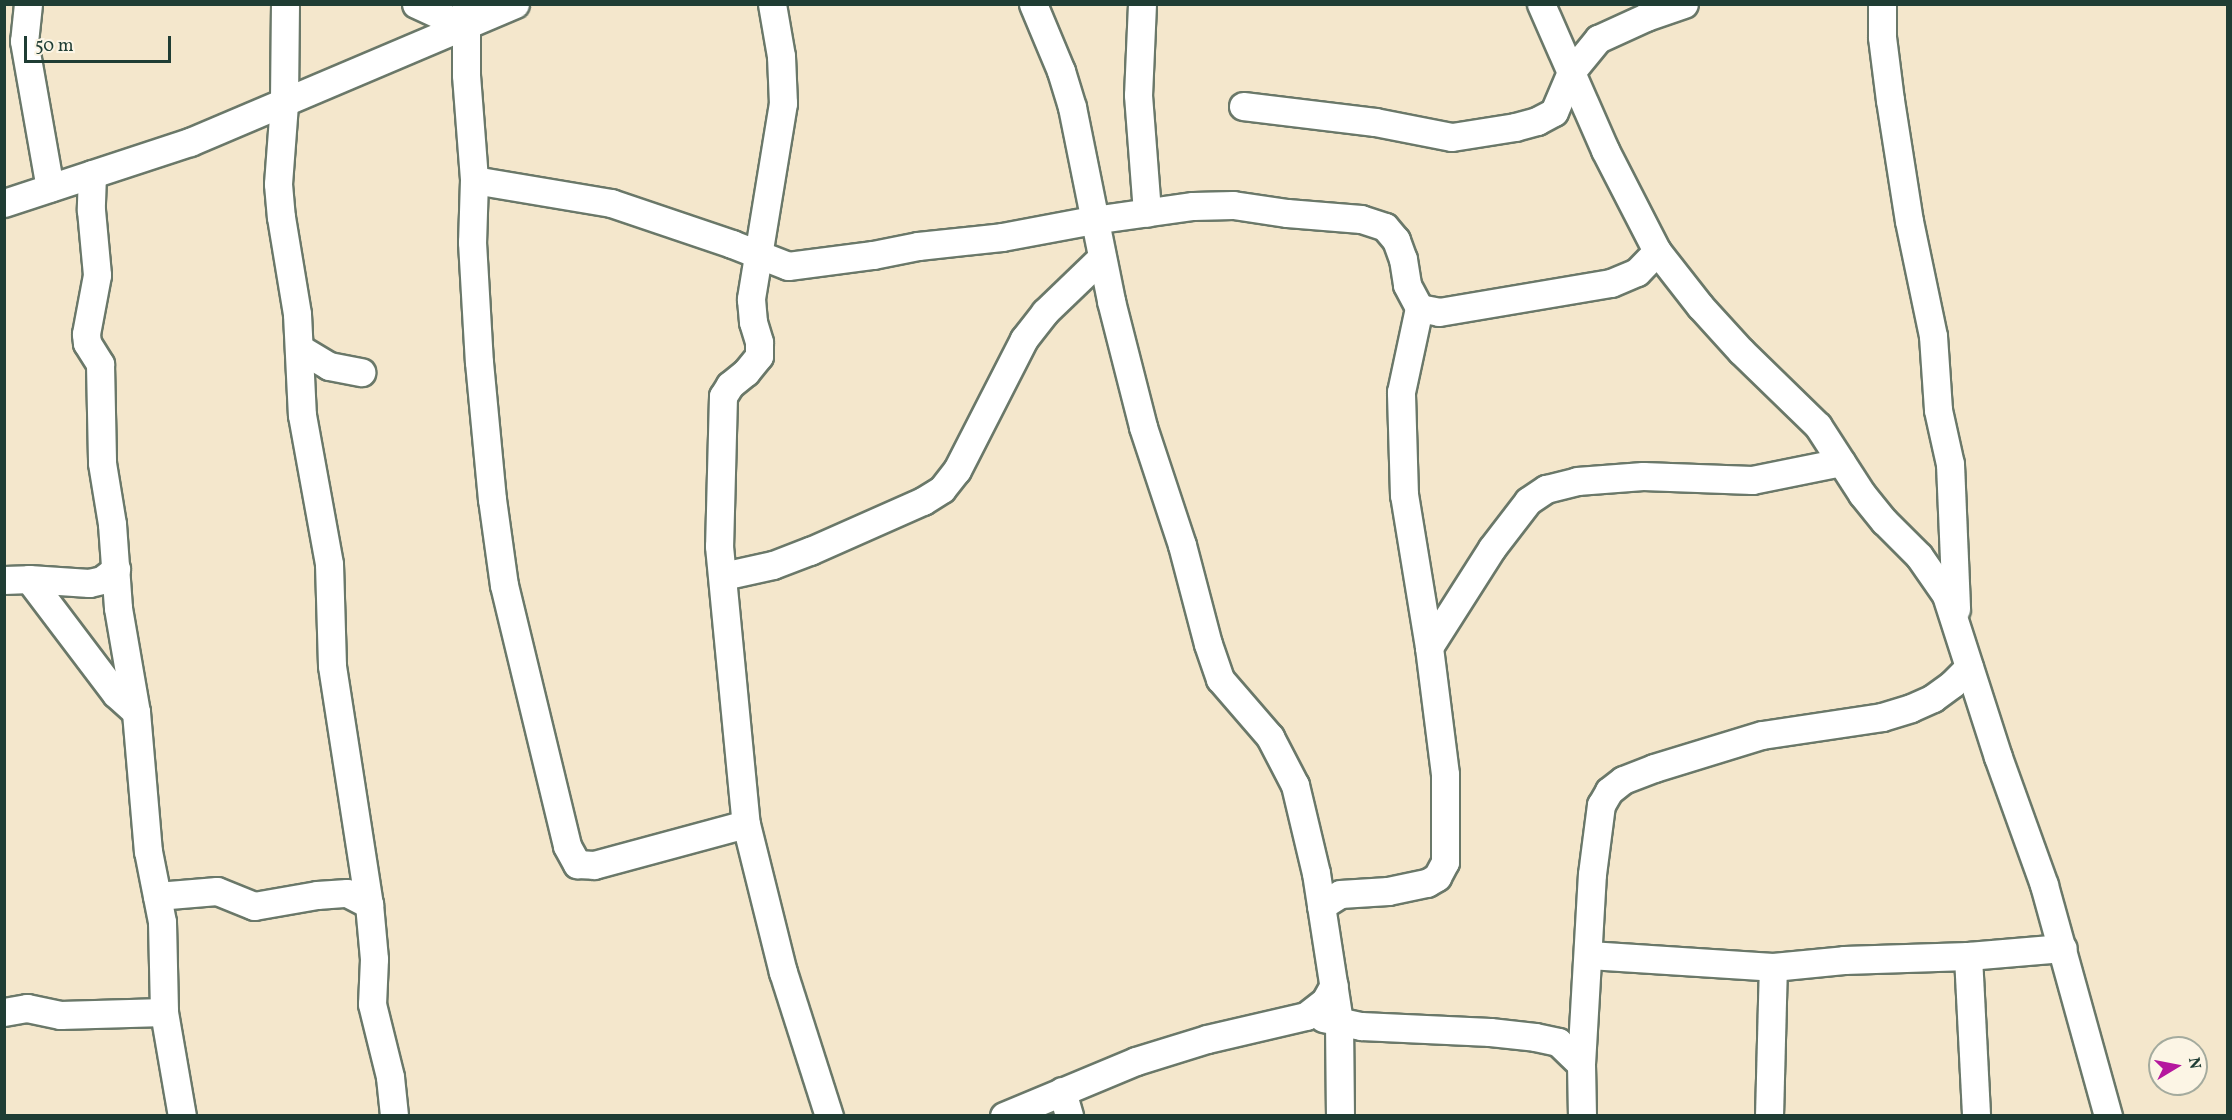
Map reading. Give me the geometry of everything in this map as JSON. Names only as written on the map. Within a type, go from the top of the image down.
[{"type":"street","points":[[28,4],[24,41],[50,188]]},
{"type":"street","points":[[285,4],[284,104],[278,184],[299,348],[302,415],[329,564],[332,666],[369,904],[374,959],[372,1004],[390,1077],[394,1116]]},
{"type":"street","points":[[416,4],[466,16]]},
{"type":"street","points":[[4,203],[190,142],[284,104],[466,16],[515,4]]},
{"type":"street","points":[[772,4],[781,56],[783,103],[751,299],[753,322],[759,342],[759,356],[746,372],[730,385],[723,396],[719,546],[746,824],[783,972],[829,1116]]},
{"type":"street","points":[[1034,4],[1061,71],[1072,107],[1100,259],[1143,426],[1182,545],[1217,670],[1226,686],[1270,737],[1295,785],[1321,906],[1334,985],[1339,1022],[1340,1116]]},
{"type":"street","points":[[1142,4],[1138,95],[1147,213]]},
{"type":"street","points":[[1243,106],[1375,122],[1452,137],[1515,127],[1537,121],[1554,112],[1571,72],[1598,39],[1646,17],[1684,4]]},
{"type":"street","points":[[1882,4],[1882,37],[1890,100],[1909,221],[1933,336],[1938,410],[1950,464],[1956,622]]},
{"type":"street","points":[[1538,8],[1572,30],[1598,39]]},
{"type":"street","points":[[1538,8],[1571,72],[1605,150],[1657,251],[1700,306],[1741,351],[1818,426],[1884,521],[1919,556],[1936,578],[1956,622],[2063,948],[2108,1116]]},
{"type":"street","points":[[466,16],[466,75],[474,180],[472,242],[477,330],[493,508],[504,585],[567,846],[577,864],[594,865],[746,824]]},
{"type":"street","points":[[92,174],[97,274],[86,334],[87,343],[100,364],[102,463],[116,569],[118,608],[136,712],[148,851],[162,922],[164,1012],[182,1116]]},
{"type":"street","points":[[474,180],[610,203],[788,266],[819,264],[918,246],[1002,237],[1093,220],[1233,205],[1361,219],[1385,227],[1396,240],[1403,259],[1407,285],[1419,308],[1401,392],[1404,495],[1429,647],[1445,774],[1445,862],[1437,877],[1427,883],[1388,891],[1356,891],[1340,894],[1321,906]]},
{"type":"street","points":[[1419,308],[1438,312],[1611,283],[1637,272],[1657,251]]},
{"type":"street","points":[[723,576],[773,565],[810,551],[923,501],[942,489],[957,470],[1024,339],[1046,312],[1100,259]]},
{"type":"street","points":[[299,348],[328,366],[361,372]]},
{"type":"street","points":[[1429,647],[1492,548],[1528,501],[1546,489],[1577,481],[1643,476],[1752,480],[1841,462]]},
{"type":"street","points":[[17,580],[89,584],[102,580],[116,569]]},
{"type":"street","points":[[17,580],[116,694],[136,712]]},
{"type":"street","points":[[1582,1116],[1581,1064],[1592,874],[1601,805],[1610,791],[1623,780],[1703,751],[1762,735],[1882,717],[1911,708],[1933,698],[1969,667]]},
{"type":"street","points":[[157,896],[218,891],[254,906],[316,895],[347,893],[369,904]]},
{"type":"street","points":[[1589,955],[1773,967],[1899,956],[1968,956],[2063,948]]},
{"type":"street","points":[[1968,956],[1976,1116]]},
{"type":"street","points":[[1768,1116],[1773,967]]},
{"type":"street","points":[[1306,1016],[1325,1001],[1334,985]]},
{"type":"street","points":[[4,1012],[27,1008],[60,1015],[164,1012]]},
{"type":"street","points":[[1004,1116],[1066,1103],[1137,1061],[1207,1039],[1306,1016],[1404,1029],[1490,1032],[1535,1037],[1558,1042],[1581,1064]]}]
